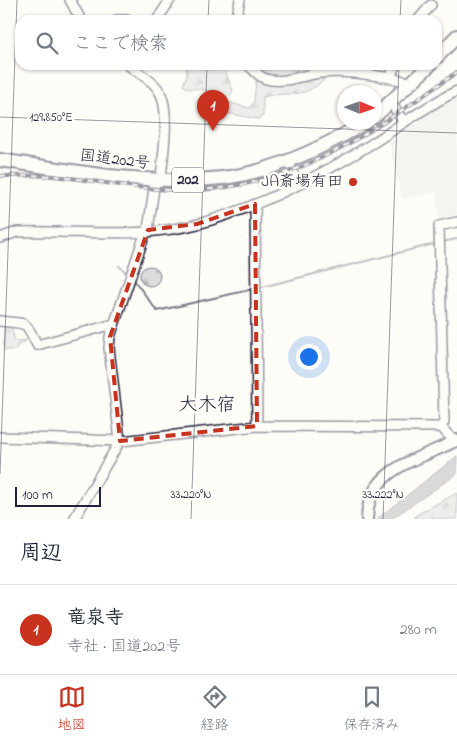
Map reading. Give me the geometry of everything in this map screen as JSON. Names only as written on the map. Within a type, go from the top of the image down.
[{"type":"highway","points":[[442,52],[457,36]]},
{"type":"highway","points":[[382,111],[425,70]]},
{"type":"highway","name":"国道202号","points":[[0,160],[124,178],[158,181],[224,178],[288,160],[314,150],[351,130]]},
{"type":"main road","points":[[367,519],[370,500],[376,486],[385,476],[400,466],[456,441]]},
{"type":"street","points":[[70,0],[78,15]]},
{"type":"street","points":[[160,15],[170,0]]},
{"type":"street","points":[[237,15],[240,0]]},
{"type":"street","points":[[422,15],[431,5]]},
{"type":"street","points":[[74,519],[120,441],[108,348],[114,324],[147,231],[158,181],[166,119],[161,95],[158,88],[135,70]]},
{"type":"street","points":[[253,70],[258,76],[268,80],[284,80],[321,73],[390,78],[413,83]]},
{"type":"street","points":[[390,78],[393,70]]},
{"type":"street","points":[[0,238],[17,232],[147,231],[197,224],[255,204],[297,184],[372,144],[436,101],[457,91]]},
{"type":"street","points":[[392,103],[404,122]]},
{"type":"street","points":[[288,160],[297,184]]},
{"type":"street","points":[[255,204],[258,426]]},
{"type":"street","points":[[441,426],[444,422],[439,226],[457,222]]},
{"type":"street","points":[[0,321],[23,322],[27,324],[37,345],[114,324]]},
{"type":"street","points":[[0,437],[120,441],[258,426],[441,426],[456,441]]},
{"type":"highlighted area","points":[[255,204],[257,426],[120,441],[110,337],[148,230],[197,224]]},
{"type":"shaded area","points":[[457,94],[457,219],[439,222],[436,192],[403,198],[401,196],[388,137],[436,105]]},
{"type":"shaded area","points":[[457,456],[457,474],[391,519],[377,519]]},
{"type":"green space","points":[[186,70],[228,70],[226,73],[233,91],[230,96],[218,98],[205,90],[190,89],[183,85],[187,75]]},
{"type":"green space","points":[[261,70],[303,70],[278,76],[264,73]]},
{"type":"green space","points":[[317,77],[324,80],[308,91],[263,97],[263,116],[258,119],[225,113],[200,112],[200,107],[205,102],[231,103],[249,108],[254,102],[256,81],[281,84]]},
{"type":"green space","points":[[150,266],[157,269],[160,276],[157,283],[150,286],[143,283],[140,276],[143,269]]},
{"type":"green space","points":[[4,326],[11,326],[15,341],[26,340],[19,344],[15,350],[4,350]]},
{"type":"green space","points":[[457,493],[457,519],[415,519],[416,515]]},
{"type":"waterway","points":[[442,242],[457,239]]},
{"type":"waterway","points":[[258,288],[438,243]]},
{"type":"waterway","points":[[119,266],[129,275]]},
{"type":"waterway","points":[[134,280],[157,311],[253,289]]},
{"type":"railway","points":[[0,176],[53,176],[173,190],[215,189],[254,182],[290,171],[325,156],[391,118],[457,72]]},
{"type":"place","name":"竜泉寺","points":[[213,131]]},
{"type":"place","name":"JA斎場有田","points":[[353,182]]},
{"type":"district","name":"大木宿","points":[[207,405]]}]
